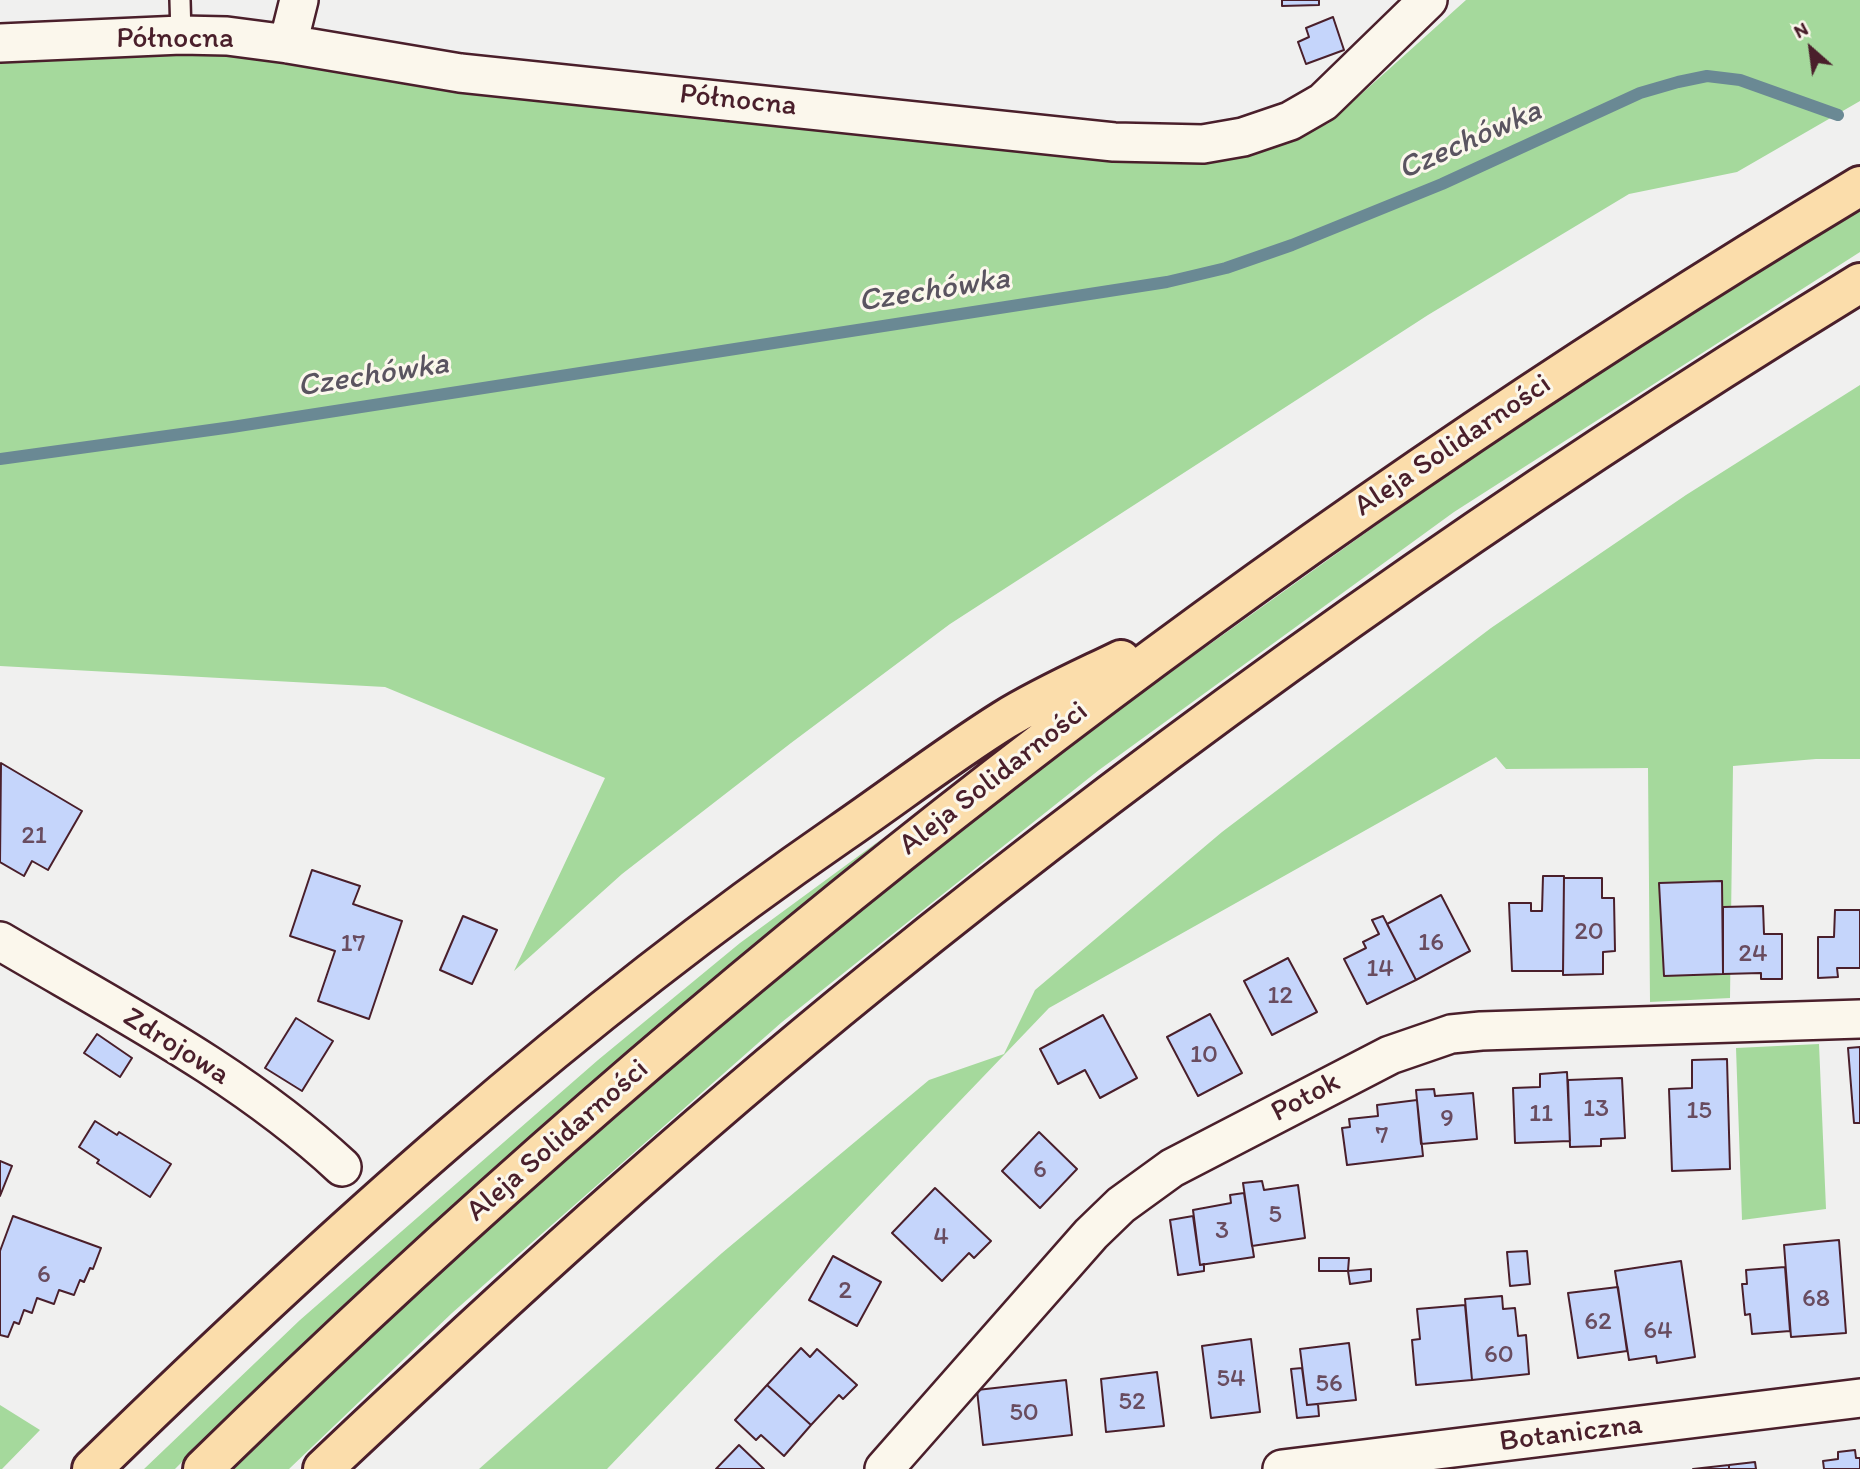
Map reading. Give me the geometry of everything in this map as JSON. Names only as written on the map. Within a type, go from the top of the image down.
[{"type":"main road","name":"Aleja Solidarności","points":[[203,1469],[315,1360],[657,1053],[936,823],[1197,624],[1409,474],[1557,375],[1860,186]]},
{"type":"main road","points":[[324,1469],[458,1342],[716,1112],[870,982],[1104,798],[1296,656],[1463,539],[1639,422],[1860,283]]},
{"type":"main road","points":[[92,1469],[186,1377],[345,1231],[539,1062],[681,948],[776,877],[1003,721],[1050,694],[1197,624]]},
{"type":"street","points":[[288,44],[299,0]]},
{"type":"street","name":"Północna","points":[[0,43],[181,17],[227,36],[460,74],[1114,142],[1203,144],[1243,137],[1290,121],[1323,102],[1429,0]]},
{"type":"street","name":"Zdrojowa","points":[[0,941],[186,1051],[299,1130],[342,1167]]},
{"type":"street","name":"Potok","points":[[884,1469],[1091,1234],[1121,1205],[1172,1168],[1390,1055],[1451,1034],[1481,1031],[1860,1019]]},
{"type":"street","name":"Botaniczna","points":[[1282,1469],[1860,1398]]},
{"type":"green space","points":[[1466,0],[1860,0],[1860,101],[1737,172],[1629,194],[1428,315],[950,624],[622,874],[514,971],[605,778],[385,687],[0,666],[0,53],[200,42],[1180,158],[1280,145],[1329,123]]},
{"type":"green space","points":[[1860,209],[1860,252],[1454,512],[1099,770],[782,1022],[452,1313],[289,1469],[234,1469],[425,1284],[659,1080],[848,919],[1066,747],[1546,404],[1772,261]]},
{"type":"green space","points":[[1860,385],[1860,759],[1816,759],[1733,766],[1730,998],[1650,1002],[1648,768],[1506,769],[1496,757],[1049,1008],[607,1469],[479,1469],[722,1253],[929,1080],[1004,1054],[1035,990],[1222,832],[1491,628],[1686,495]]},
{"type":"green space","points":[[883,838],[611,1068],[433,1224],[259,1385],[175,1469],[144,1469],[300,1320],[598,1060],[740,943]]},
{"type":"green space","points":[[1819,1044],[1826,1209],[1742,1220],[1736,1048]]},
{"type":"green space","points":[[0,1405],[40,1430],[2,1469],[0,1469]]},
{"type":"building","points":[[1282,0],[1319,0],[1319,5],[1282,6]]},
{"type":"building","points":[[1333,17],[1344,50],[1306,64],[1298,42],[1309,37],[1306,28]]},
{"type":"building","points":[[1,763],[82,811],[48,870],[32,861],[24,876],[0,862]]},
{"type":"building","points":[[312,870],[360,886],[353,904],[402,921],[369,1019],[318,1001],[335,951],[290,936]]},
{"type":"building","points":[[1543,876],[1564,876],[1563,971],[1512,971],[1509,903],[1531,903],[1531,911],[1542,911]]},
{"type":"building","points":[[1564,878],[1602,878],[1602,898],[1614,898],[1615,951],[1603,952],[1603,974],[1563,975]]},
{"type":"building","points":[[1722,881],[1723,974],[1664,976],[1659,883]]},
{"type":"building","points":[[1441,895],[1470,951],[1416,980],[1387,924]]},
{"type":"building","points":[[1763,906],[1764,934],[1782,934],[1782,979],[1761,979],[1761,973],[1723,974],[1723,907]]},
{"type":"building","points":[[1835,910],[1860,910],[1860,968],[1837,968],[1838,977],[1818,978],[1818,937],[1834,937]]},
{"type":"building","points":[[463,916],[497,930],[472,984],[440,970]]},
{"type":"building","points":[[1383,916],[1416,980],[1367,1004],[1344,959],[1366,948],[1363,942],[1379,934],[1372,920]]},
{"type":"building","points":[[1288,958],[1317,1012],[1272,1035],[1244,981]]},
{"type":"building","points":[[1210,1014],[1242,1073],[1198,1096],[1167,1037]]},
{"type":"building","points":[[1103,1015],[1137,1078],[1100,1098],[1085,1070],[1058,1084],[1040,1049]]},
{"type":"building","points":[[296,1018],[333,1041],[302,1091],[265,1068]]},
{"type":"building","points":[[97,1034],[132,1058],[120,1077],[84,1053]]},
{"type":"building","points":[[1860,1047],[1860,1123],[1854,1123],[1848,1048]]},
{"type":"building","points":[[1727,1059],[1730,1169],[1672,1171],[1669,1089],[1692,1088],[1692,1060]]},
{"type":"building","points":[[1567,1072],[1570,1141],[1515,1143],[1513,1088],[1540,1087],[1540,1074]]},
{"type":"building","points":[[1622,1078],[1625,1138],[1601,1139],[1601,1146],[1570,1147],[1568,1080]]},
{"type":"building","points":[[1434,1089],[1435,1096],[1473,1093],[1477,1139],[1421,1144],[1416,1090]]},
{"type":"building","points":[[1417,1100],[1423,1156],[1347,1165],[1342,1128],[1350,1127],[1349,1119],[1378,1116],[1377,1105]]},
{"type":"building","points":[[95,1121],[117,1135],[119,1132],[171,1164],[150,1197],[97,1163],[99,1160],[79,1147]]},
{"type":"building","points":[[1039,1132],[1077,1169],[1040,1208],[1002,1171]]},
{"type":"building","points":[[0,1161],[12,1166],[0,1196]]},
{"type":"building","points":[[1262,1181],[1264,1190],[1298,1185],[1305,1238],[1252,1246],[1243,1183]]},
{"type":"building","points":[[935,1188],[991,1241],[974,1258],[969,1253],[942,1281],[892,1233]]},
{"type":"building","points":[[1244,1193],[1254,1257],[1200,1265],[1193,1210],[1231,1203],[1230,1195]]},
{"type":"building","points":[[13,1216],[101,1248],[93,1269],[90,1268],[84,1282],[80,1280],[74,1295],[59,1290],[54,1304],[37,1298],[32,1313],[24,1310],[19,1324],[14,1322],[8,1337],[0,1335],[0,1251]]},
{"type":"building","points":[[1193,1216],[1200,1265],[1204,1264],[1204,1271],[1178,1275],[1170,1220]]},
{"type":"building","points":[[1839,1240],[1846,1333],[1791,1337],[1784,1245]]},
{"type":"building","points":[[1527,1251],[1530,1284],[1510,1286],[1507,1252]]},
{"type":"building","points":[[833,1256],[881,1282],[857,1326],[809,1300]]},
{"type":"building","points":[[1319,1258],[1349,1258],[1348,1271],[1319,1271]]},
{"type":"building","points":[[1681,1261],[1695,1357],[1657,1363],[1656,1356],[1629,1360],[1615,1271]]},
{"type":"building","points":[[1785,1267],[1790,1331],[1752,1334],[1750,1314],[1745,1315],[1742,1284],[1747,1284],[1746,1270]]},
{"type":"building","points":[[1371,1269],[1371,1281],[1350,1284],[1348,1271]]},
{"type":"building","points":[[1618,1287],[1627,1351],[1578,1358],[1568,1293]]},
{"type":"building","points":[[1502,1296],[1503,1309],[1515,1308],[1518,1336],[1526,1335],[1529,1374],[1472,1380],[1465,1299]]},
{"type":"building","points":[[1465,1305],[1472,1380],[1416,1385],[1412,1340],[1420,1339],[1417,1309]]},
{"type":"building","points":[[1251,1339],[1260,1412],[1211,1418],[1202,1346]]},
{"type":"building","points":[[1349,1343],[1356,1400],[1307,1405],[1300,1349]]},
{"type":"building","points":[[801,1348],[810,1357],[817,1349],[857,1385],[843,1399],[839,1395],[811,1425],[767,1385]]},
{"type":"building","points":[[1302,1368],[1307,1405],[1318,1404],[1319,1416],[1297,1418],[1291,1369]]},
{"type":"building","points":[[1157,1372],[1164,1426],[1106,1432],[1101,1379]]},
{"type":"building","points":[[1066,1380],[1072,1435],[983,1445],[977,1390]]},
{"type":"building","points":[[767,1385],[811,1425],[784,1456],[761,1435],[756,1440],[735,1420]]},
{"type":"building","points":[[739,1445],[764,1469],[716,1469]]},
{"type":"building","points":[[1855,1450],[1856,1458],[1860,1458],[1860,1469],[1824,1469],[1823,1461],[1838,1459],[1838,1452]]},
{"type":"building","points":[[1755,1462],[1756,1469],[1729,1469],[1729,1465]]},
{"type":"building","points":[[1729,1465],[1729,1469],[1693,1469]]},
{"type":"waterway","name":"Czechówka","points":[[0,459],[232,427],[1167,282],[1226,268],[1292,245],[1442,184],[1640,93],[1707,76],[1740,80],[1838,115]]}]
